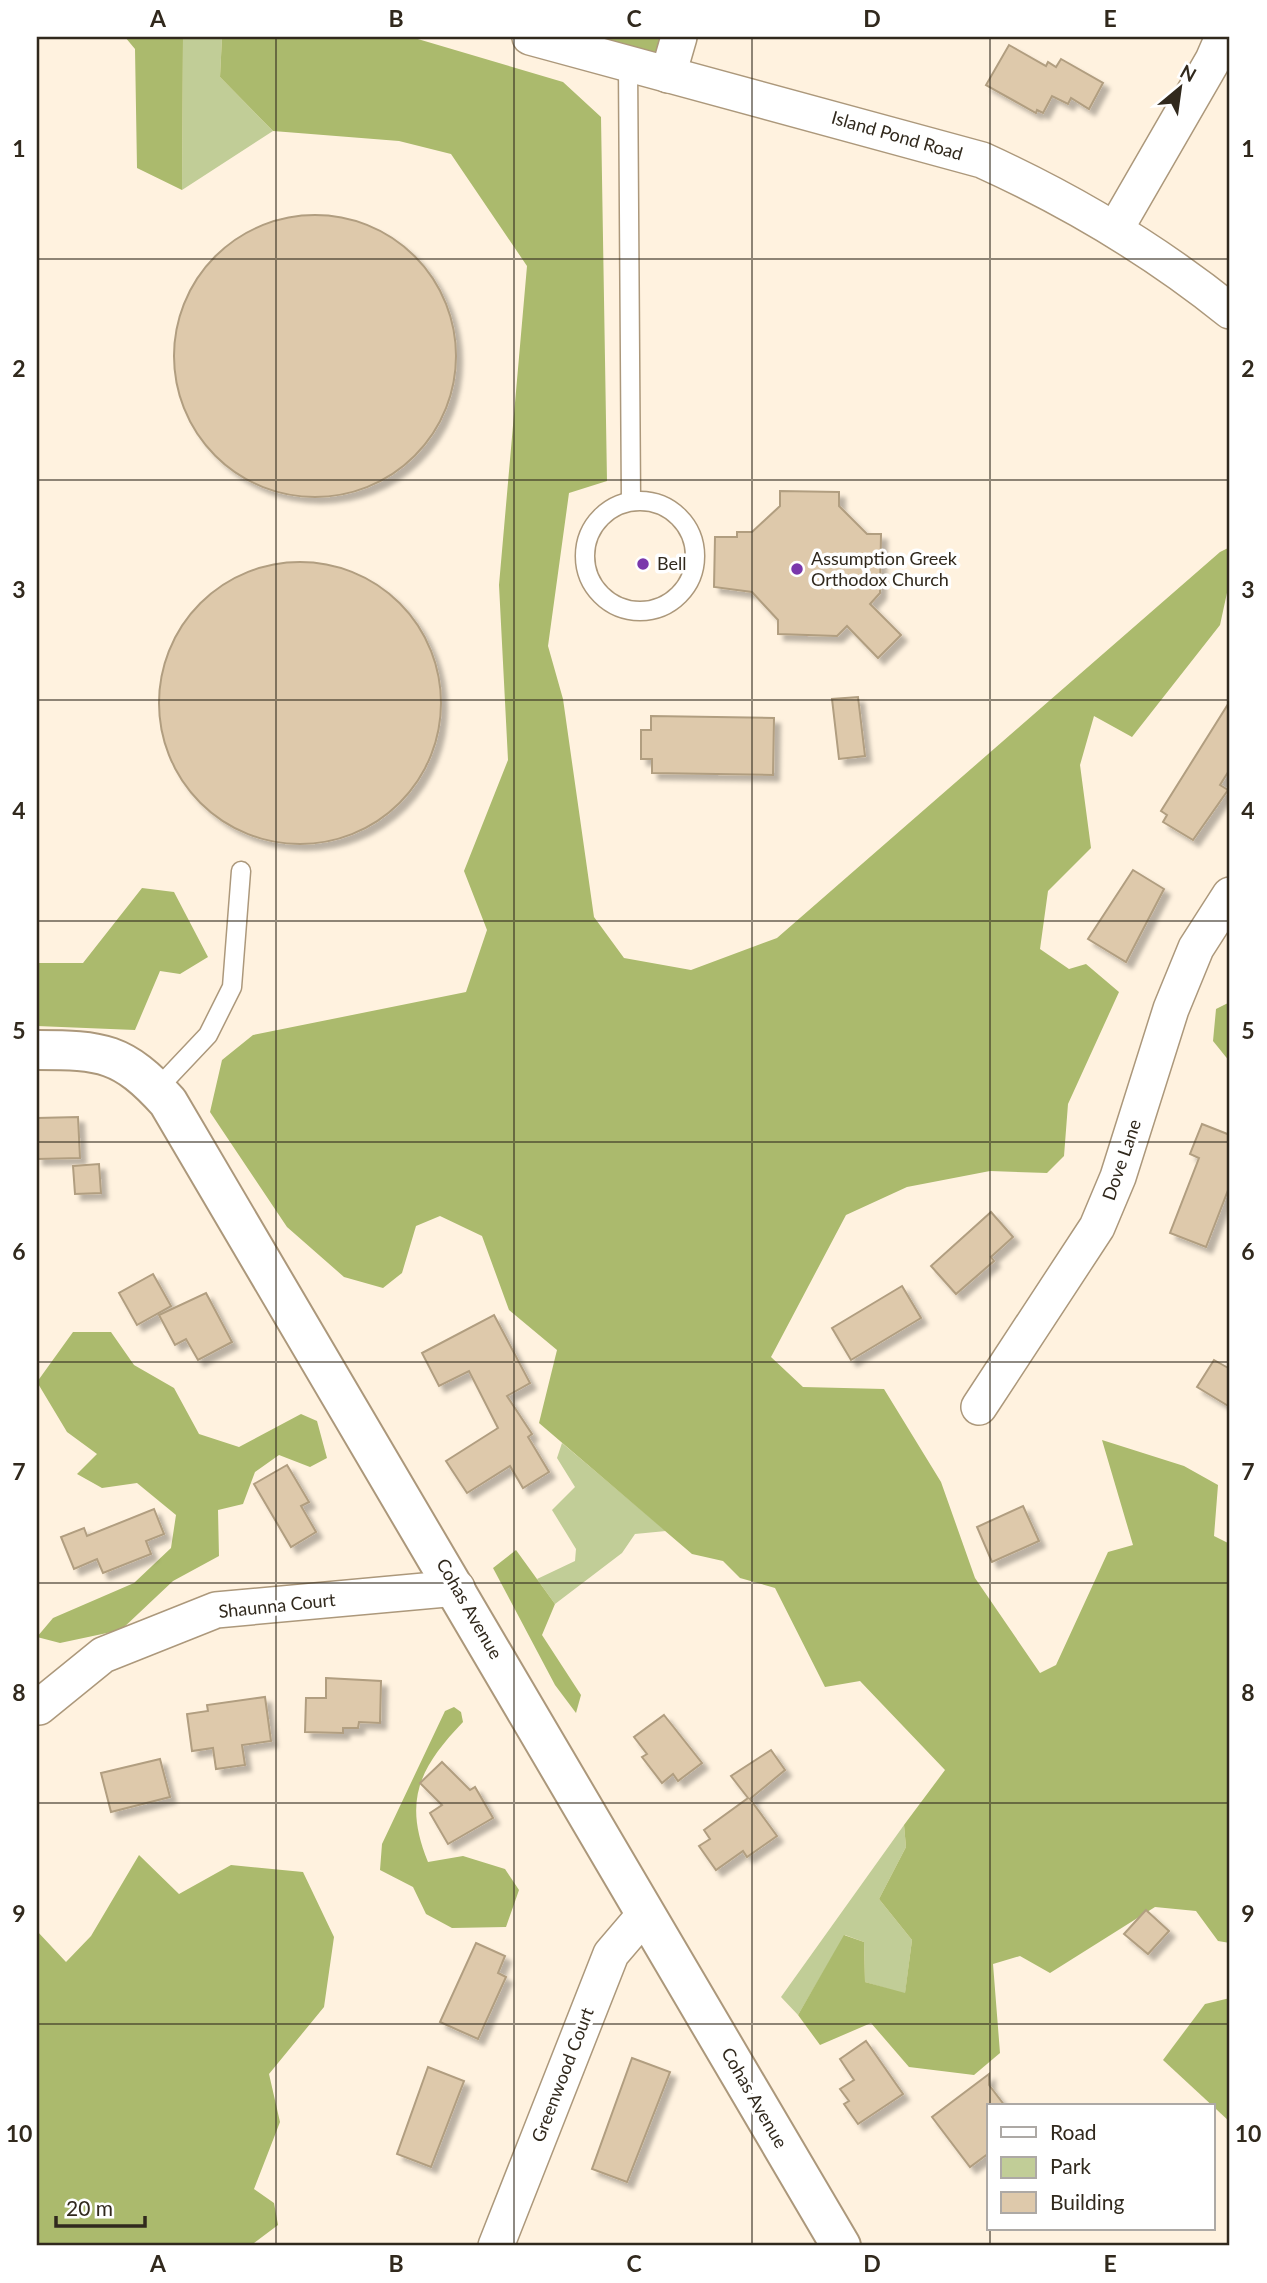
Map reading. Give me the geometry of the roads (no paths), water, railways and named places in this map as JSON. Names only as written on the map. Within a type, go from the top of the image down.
[{"type":"street","name":"Island Pond Road","points":[[530,37],[982,160],[1049,190],[1116,228],[1230,311]]},
{"type":"street","points":[[668,75],[679,37]]},
{"type":"street","points":[[1116,228],[1213,60],[1223,37]]},
{"type":"street","name":"Dove Lane","points":[[979,1408],[1097,1227],[1118,1177],[1171,1009],[1196,948],[1230,895]]},
{"type":"street","name":"Cohas Avenue","points":[[37,1050],[85,1050],[118,1058],[146,1077],[187,1132],[841,2246]]},
{"type":"street","name":"Shaunna Court","points":[[39,1707],[103,1655],[216,1610],[457,1588]]},
{"type":"street","name":"Greenwood Court","points":[[496,2246],[611,1954],[646,1913]]},
{"type":"lane","points":[[628,64],[631,501]]},
{"type":"lane","points":[[631,501],[650,501],[668,508],[682,520],[692,537],[695,555],[689,580],[670,603],[653,610],[635,611],[618,607],[603,597],[592,584],[585,567],[584,549],[599,517],[614,507],[631,501]]},
{"type":"lane","points":[[156,1089],[208,1035],[232,987],[241,871]]},
{"type":"place","name":"Bell","points":[[643,564]]},
{"type":"place","name":"Assumption Greek Orthodox Church","points":[[797,569]]}]
